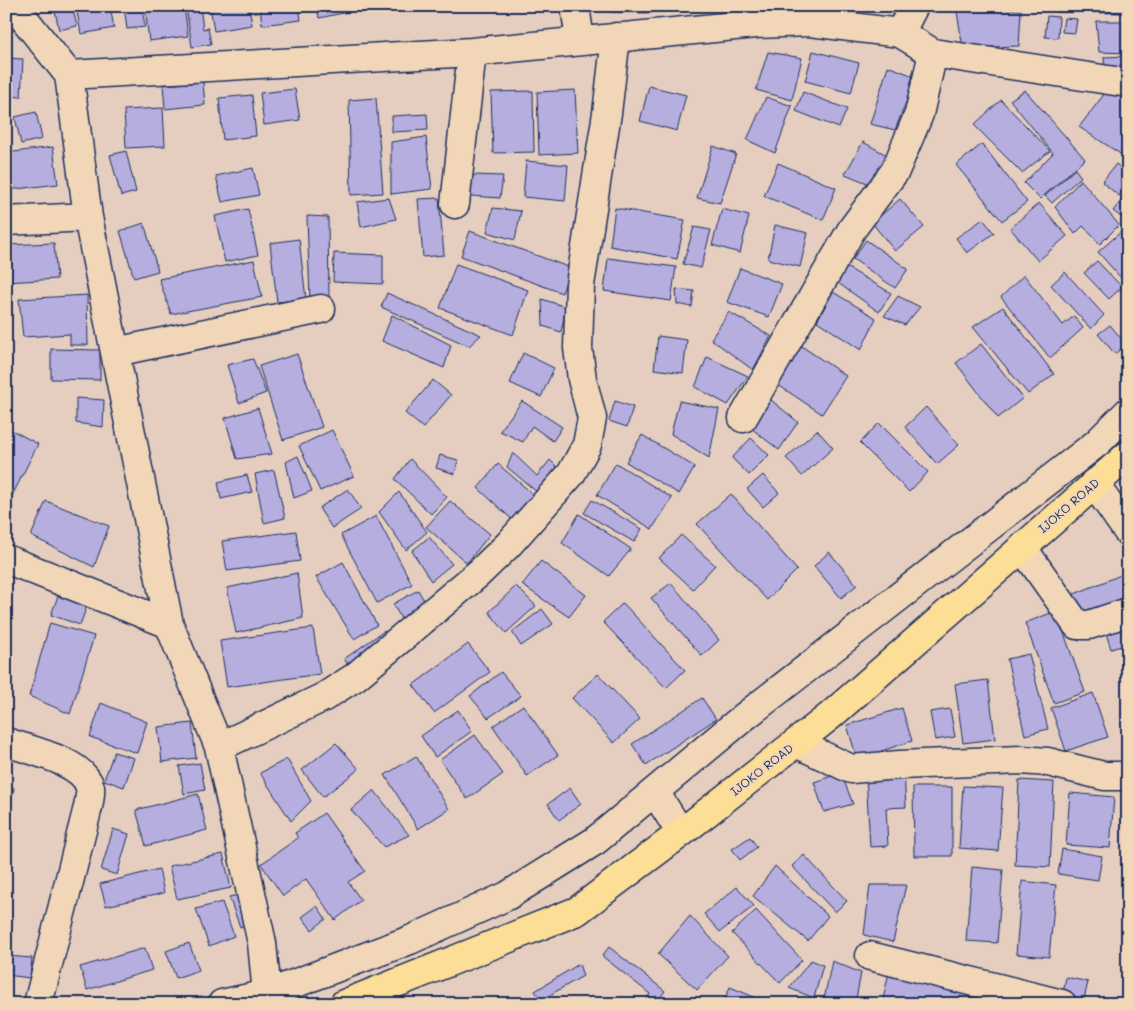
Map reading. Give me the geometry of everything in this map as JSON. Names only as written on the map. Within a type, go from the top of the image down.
[{"type":"main road","name":"IJOKO ROAD","points":[[344,1004],[578,911],[796,743],[1128,455]]},
{"type":"street","points":[[14,6],[69,75],[88,217],[169,624],[219,747],[262,943],[267,994]]},
{"type":"street","points":[[575,6],[580,40]]},
{"type":"street","points":[[900,33],[914,6]]},
{"type":"street","points":[[69,75],[472,52],[616,37],[756,15],[900,33],[933,53],[1128,83]]},
{"type":"street","points":[[219,747],[324,697],[355,678],[508,545],[575,467],[587,445],[592,418],[582,379],[578,348],[580,286],[616,37]]},
{"type":"street","points":[[456,204],[472,52]]},
{"type":"street","points":[[743,418],[848,235],[895,171],[919,114],[933,53]]},
{"type":"street","points":[[6,221],[88,217]]},
{"type":"street","points":[[115,352],[321,310]]},
{"type":"street","points":[[222,1004],[267,994],[410,940],[506,896],[595,840],[656,792],[744,717],[1097,443],[1128,412]]},
{"type":"street","points":[[1094,483],[1128,532]]},
{"type":"street","points":[[1022,547],[1077,625],[1089,625],[1128,612]]},
{"type":"street","points":[[6,558],[169,624]]},
{"type":"street","points":[[6,742],[70,765],[84,775],[90,788],[88,807],[38,1004]]},
{"type":"street","points":[[796,743],[851,769],[1021,760],[1048,762],[1104,776],[1128,776]]},
{"type":"street","points":[[656,792],[681,833]]},
{"type":"street","points":[[870,956],[1062,1004]]},
{"type":"building","points":[[54,6],[72,6],[77,26],[59,30]]},
{"type":"building","points":[[76,6],[110,6],[114,28],[81,34]]},
{"type":"building","points":[[124,6],[142,6],[145,27],[127,29]]},
{"type":"building","points":[[145,6],[184,6],[188,36],[149,41]]},
{"type":"building","points":[[186,6],[200,6],[203,29],[208,28],[211,44],[192,47]]},
{"type":"building","points":[[210,6],[249,6],[252,25],[214,31]]},
{"type":"building","points":[[260,6],[299,6],[301,20],[262,25]]},
{"type":"building","points":[[317,6],[377,6],[319,18]]},
{"type":"building","points":[[610,6],[652,6],[652,13],[610,12]]},
{"type":"building","points":[[956,6],[1021,10],[1019,46],[963,48]]},
{"type":"building","points":[[1057,6],[1128,6],[1128,13],[1057,12]]},
{"type":"building","points":[[6,10],[17,29],[6,35]]},
{"type":"building","points":[[1047,16],[1059,17],[1058,38],[1045,37]]},
{"type":"building","points":[[1064,18],[1077,19],[1075,33],[1062,32]]},
{"type":"building","points":[[1096,21],[1128,21],[1128,53],[1099,52]]},
{"type":"building","points":[[813,51],[859,63],[851,93],[805,81]]},
{"type":"building","points":[[768,52],[802,58],[792,100],[756,90]]},
{"type":"building","points":[[1128,56],[1128,74],[1105,73],[1104,57]]},
{"type":"building","points":[[6,58],[23,59],[21,97],[6,96]]},
{"type":"building","points":[[888,66],[916,77],[895,130],[870,124]]},
{"type":"building","points":[[203,82],[205,105],[165,109],[163,85]]},
{"type":"building","points":[[1112,84],[1128,94],[1128,159],[1079,127]]},
{"type":"building","points":[[649,86],[686,95],[677,131],[640,121]]},
{"type":"building","points":[[295,89],[300,120],[264,125],[260,93]]},
{"type":"building","points":[[575,90],[578,153],[539,155],[537,92]]},
{"type":"building","points":[[1025,90],[1085,159],[1040,199],[1024,183],[1053,153],[1010,100]]},
{"type":"building","points":[[533,91],[534,152],[493,153],[491,92]]},
{"type":"building","points":[[803,92],[847,109],[839,128],[796,111]]},
{"type":"building","points":[[252,95],[256,136],[223,140],[219,98]]},
{"type":"building","points":[[766,97],[792,106],[775,153],[747,140]]},
{"type":"building","points":[[376,98],[383,193],[351,195],[349,100]]},
{"type":"building","points":[[1001,100],[1050,151],[1022,173],[974,125]]},
{"type":"building","points":[[163,108],[165,146],[126,148],[124,110]]},
{"type":"building","points":[[36,112],[42,139],[21,144],[15,117]]},
{"type":"building","points":[[427,114],[428,130],[392,132],[392,116]]},
{"type":"building","points":[[426,137],[432,189],[391,194],[391,142]]},
{"type":"building","points":[[863,142],[896,160],[877,187],[845,174]]},
{"type":"building","points":[[982,144],[1027,202],[1002,221],[956,165]]},
{"type":"building","points":[[713,146],[736,154],[720,203],[697,198]]},
{"type":"building","points":[[53,147],[58,184],[8,190],[6,153]]},
{"type":"building","points":[[126,151],[136,192],[121,196],[110,155]]},
{"type":"building","points":[[526,161],[568,165],[565,201],[523,197]]},
{"type":"building","points":[[778,163],[836,188],[823,220],[764,196]]},
{"type":"building","points":[[1116,164],[1128,174],[1128,185],[1119,196],[1102,182]]},
{"type":"building","points":[[253,168],[259,195],[222,202],[216,176]]},
{"type":"building","points":[[1075,169],[1081,177],[1052,203],[1045,196]]},
{"type":"building","points":[[472,175],[503,176],[500,198],[471,196]]},
{"type":"building","points":[[1081,180],[1119,225],[1100,244],[1083,226],[1075,234],[1055,207]]},
{"type":"building","points":[[1128,192],[1128,222],[1113,211]]},
{"type":"building","points":[[389,198],[396,219],[361,227],[357,202]]},
{"type":"building","points":[[439,198],[444,255],[423,257],[418,199]]},
{"type":"building","points":[[900,199],[924,227],[895,251],[872,223]]},
{"type":"building","points":[[1039,203],[1067,236],[1038,261],[1010,228]]},
{"type":"building","points":[[493,208],[521,211],[515,240],[487,232]]},
{"type":"building","points":[[615,208],[685,220],[677,259],[610,246]]},
{"type":"building","points":[[248,209],[258,255],[225,262],[215,216]]},
{"type":"building","points":[[722,209],[749,216],[740,253],[712,245]]},
{"type":"building","points":[[307,216],[328,217],[329,299],[310,301]]},
{"type":"building","points":[[983,219],[994,233],[967,253],[956,238]]},
{"type":"building","points":[[144,223],[158,271],[134,278],[120,231]]},
{"type":"building","points":[[775,225],[808,233],[800,267],[768,259]]},
{"type":"building","points":[[694,227],[711,230],[701,268],[683,264]]},
{"type":"building","points":[[1123,230],[1128,235],[1128,286],[1098,252]]},
{"type":"building","points":[[470,231],[571,268],[562,293],[461,256]]},
{"type":"building","points":[[299,239],[306,299],[277,302],[270,243]]},
{"type":"building","points":[[866,240],[908,269],[895,288],[853,259]]},
{"type":"building","points":[[54,243],[57,279],[6,282],[6,245]]},
{"type":"building","points":[[334,253],[383,255],[383,284],[333,282]]},
{"type":"building","points":[[608,258],[676,267],[671,301],[604,291]]},
{"type":"building","points":[[254,260],[262,297],[171,314],[159,279]]},
{"type":"building","points":[[1097,261],[1122,287],[1109,299],[1084,273]]},
{"type":"building","points":[[456,264],[528,290],[513,335],[440,308]]},
{"type":"building","points":[[846,267],[891,293],[879,312],[838,283]]},
{"type":"building","points":[[740,268],[782,284],[769,317],[727,302]]},
{"type":"building","points":[[1065,272],[1104,315],[1091,329],[1051,285]]},
{"type":"building","points":[[1024,275],[1063,325],[1074,316],[1083,328],[1050,358],[1001,297]]},
{"type":"building","points":[[676,289],[694,291],[692,307],[677,304]]},
{"type":"building","points":[[833,292],[876,318],[861,350],[817,321]]},
{"type":"building","points":[[387,293],[481,335],[469,346],[381,307]]},
{"type":"building","points":[[87,295],[88,345],[70,345],[70,334],[23,337],[19,299]]},
{"type":"building","points":[[898,296],[920,307],[905,325],[884,316]]},
{"type":"building","points":[[542,299],[566,307],[561,332],[543,326]]},
{"type":"building","points":[[1003,307],[1054,374],[1028,394],[973,327]]},
{"type":"building","points":[[729,312],[771,336],[753,370],[711,339]]},
{"type":"building","points":[[392,315],[451,345],[444,368],[382,341]]},
{"type":"building","points":[[1110,325],[1126,344],[1115,354],[1098,334]]},
{"type":"building","points":[[658,336],[687,340],[683,373],[654,369]]},
{"type":"building","points":[[797,343],[846,376],[822,414],[772,381]]},
{"type":"building","points":[[981,344],[1023,398],[998,418],[956,363]]},
{"type":"building","points":[[51,349],[100,350],[100,380],[51,379]]},
{"type":"building","points":[[523,353],[554,368],[541,397],[510,383]]},
{"type":"building","points":[[297,354],[322,427],[283,440],[259,366]]},
{"type":"building","points":[[707,357],[748,376],[728,405],[695,387]]},
{"type":"building","points":[[253,359],[266,393],[239,403],[227,365]]},
{"type":"building","points":[[433,380],[451,395],[423,428],[405,413]]},
{"type":"building","points":[[76,398],[104,400],[103,427],[76,423]]},
{"type":"building","points":[[771,400],[798,422],[779,450],[751,428]]},
{"type":"building","points":[[522,401],[562,427],[553,441],[532,426],[523,442],[500,431]]},
{"type":"building","points":[[615,401],[633,407],[627,427],[609,421]]},
{"type":"building","points":[[679,401],[719,409],[709,458],[671,434]]},
{"type":"building","points":[[926,407],[959,445],[937,464],[905,427]]},
{"type":"building","points":[[258,408],[272,454],[237,459],[225,418]]},
{"type":"building","points":[[879,423],[928,472],[909,492],[860,443]]},
{"type":"building","points":[[6,427],[38,444],[6,508]]},
{"type":"building","points":[[332,430],[354,476],[320,491],[299,446]]},
{"type":"building","points":[[817,430],[833,448],[802,476],[786,458]]},
{"type":"building","points":[[642,435],[695,467],[679,494],[626,462]]},
{"type":"building","points":[[751,438],[769,455],[749,475],[732,458]]},
{"type":"building","points":[[513,453],[537,476],[550,460],[565,475],[544,498],[507,467]]},
{"type":"building","points":[[440,455],[458,460],[455,474],[436,468]]},
{"type":"building","points":[[298,456],[312,491],[294,498],[286,462]]},
{"type":"building","points":[[410,459],[447,497],[431,514],[395,479]]},
{"type":"building","points":[[616,463],[672,498],[652,529],[597,495]]},
{"type":"building","points":[[498,464],[535,496],[519,526],[478,488]]},
{"type":"building","points":[[274,470],[285,518],[264,523],[255,474]]},
{"type":"building","points":[[247,475],[252,492],[221,499],[218,482]]},
{"type":"building","points":[[763,475],[779,493],[763,507],[747,489]]},
{"type":"building","points":[[348,489],[361,509],[332,528],[319,508]]},
{"type":"building","points":[[399,492],[427,532],[406,550],[379,512]]},
{"type":"building","points":[[731,494],[797,570],[767,600],[697,524]]},
{"type":"building","points":[[592,500],[642,529],[634,542],[584,513]]},
{"type":"building","points":[[46,501],[109,526],[94,567],[31,536]]},
{"type":"building","points":[[450,501],[490,534],[467,563],[426,527]]},
{"type":"building","points":[[579,514],[631,549],[609,576],[562,543]]},
{"type":"building","points":[[376,516],[412,584],[377,603],[341,535]]},
{"type":"building","points":[[296,531],[300,561],[227,571],[222,541]]},
{"type":"building","points":[[681,535],[715,565],[693,589],[659,558]]},
{"type":"building","points":[[429,537],[452,564],[431,581],[412,551]]},
{"type":"building","points":[[829,552],[857,585],[841,598],[814,566]]},
{"type":"building","points":[[541,561],[586,595],[569,617],[522,585]]},
{"type":"building","points":[[343,562],[377,625],[354,639],[316,577]]},
{"type":"building","points":[[1128,572],[1128,596],[1081,616],[1072,595]]},
{"type":"building","points":[[297,573],[303,618],[236,633],[227,588]]},
{"type":"building","points":[[671,583],[719,640],[702,656],[651,598]]},
{"type":"building","points":[[516,586],[536,606],[506,633],[489,612]]},
{"type":"building","points":[[418,590],[429,609],[404,624],[393,604]]},
{"type":"building","points":[[6,595],[12,597],[6,622]]},
{"type":"building","points":[[58,596],[87,606],[80,625],[51,615]]},
{"type":"building","points":[[623,603],[685,670],[666,688],[603,622]]},
{"type":"building","points":[[542,609],[553,624],[521,646],[512,632]]},
{"type":"building","points":[[1056,611],[1085,692],[1054,703],[1025,623]]},
{"type":"building","points":[[1128,616],[1128,644],[1111,649],[1103,624]]},
{"type":"building","points":[[50,623],[94,636],[70,714],[29,696]]},
{"type":"building","points":[[313,628],[320,674],[227,687],[220,641]]},
{"type":"building","points":[[384,631],[390,640],[351,669],[344,659]]},
{"type":"building","points":[[468,644],[490,672],[434,713],[413,685]]},
{"type":"building","points":[[1029,654],[1048,729],[1025,735],[1007,659]]},
{"type":"building","points":[[501,672],[521,696],[488,718],[470,696]]},
{"type":"building","points":[[598,674],[640,719],[614,743],[572,698]]},
{"type":"building","points":[[988,680],[995,739],[963,743],[955,684]]},
{"type":"building","points":[[1093,693],[1108,737],[1066,751],[1051,708]]},
{"type":"building","points":[[702,698],[716,719],[646,765],[632,744]]},
{"type":"building","points":[[101,703],[147,722],[137,753],[90,737]]},
{"type":"building","points":[[523,705],[558,755],[527,776],[493,726]]},
{"type":"building","points":[[902,708],[912,741],[857,759],[847,725]]},
{"type":"building","points":[[950,709],[955,737],[935,740],[930,712]]},
{"type":"building","points":[[458,710],[472,731],[435,757],[421,736]]},
{"type":"building","points":[[192,723],[196,758],[162,762],[158,727]]},
{"type":"building","points":[[475,735],[503,774],[467,799],[440,760]]},
{"type":"building","points":[[336,743],[359,769],[323,797],[302,770]]},
{"type":"building","points":[[114,752],[134,758],[124,787],[104,780]]},
{"type":"building","points":[[416,756],[449,809],[418,829],[385,775]]},
{"type":"building","points":[[287,759],[311,801],[291,821],[260,773]]},
{"type":"building","points":[[200,763],[205,790],[184,794],[179,766]]},
{"type":"building","points":[[841,773],[853,804],[824,812],[814,782]]},
{"type":"building","points":[[904,773],[906,807],[886,808],[888,846],[870,847],[866,775]]},
{"type":"building","points":[[1019,780],[1054,782],[1050,867],[1015,865]]},
{"type":"building","points":[[6,786],[14,788],[6,834]]},
{"type":"building","points":[[963,786],[1003,788],[998,851],[959,848]]},
{"type":"building","points":[[913,787],[952,787],[952,856],[914,856]]},
{"type":"building","points":[[570,788],[581,804],[559,820],[548,804]]},
{"type":"building","points":[[374,790],[409,835],[384,847],[351,810]]},
{"type":"building","points":[[1070,793],[1114,797],[1110,848],[1066,845]]},
{"type":"building","points":[[198,794],[207,830],[146,846],[136,810]]},
{"type":"building","points":[[324,813],[365,871],[348,882],[361,900],[335,920],[306,879],[283,896],[261,864],[298,838],[295,833]]},
{"type":"building","points":[[113,829],[129,834],[117,875],[101,870]]},
{"type":"building","points":[[750,837],[757,847],[740,860],[732,849]]},
{"type":"building","points":[[1062,849],[1102,856],[1098,880],[1058,874]]},
{"type":"building","points":[[223,854],[231,888],[177,899],[169,866]]},
{"type":"building","points":[[804,855],[847,901],[835,912],[792,866]]},
{"type":"building","points":[[775,866],[828,916],[808,941],[753,896]]},
{"type":"building","points":[[972,867],[1003,870],[997,943],[966,941]]},
{"type":"building","points":[[159,869],[164,893],[106,906],[100,884]]},
{"type":"building","points":[[1022,881],[1056,885],[1049,957],[1016,954]]},
{"type":"building","points":[[870,885],[906,885],[893,942],[864,935]]},
{"type":"building","points":[[737,887],[754,906],[720,932],[704,914]]},
{"type":"building","points":[[238,895],[251,922],[240,927],[229,897]]},
{"type":"building","points":[[222,902],[234,936],[209,946],[196,909]]},
{"type":"building","points":[[317,906],[326,919],[312,930],[302,917]]},
{"type":"building","points":[[756,910],[802,960],[780,983],[732,933]]},
{"type":"building","points":[[690,916],[728,956],[697,990],[658,954]]},
{"type":"building","points":[[189,943],[199,970],[176,978],[166,951]]},
{"type":"building","points":[[609,947],[665,991],[655,1004],[642,1004],[650,994],[602,956]]},
{"type":"building","points":[[145,948],[152,970],[87,990],[80,967]]},
{"type":"building","points":[[7,956],[32,958],[30,978],[6,975]]},
{"type":"building","points":[[811,960],[823,965],[814,998],[789,988]]},
{"type":"building","points":[[832,961],[861,973],[855,1004],[823,1004]]},
{"type":"building","points":[[579,964],[583,976],[541,1000],[535,991]]},
{"type":"building","points":[[889,972],[974,996],[974,1004],[882,1004]]},
{"type":"building","points":[[1066,977],[1088,982],[1084,999],[1063,994]]},
{"type":"building","points":[[730,987],[764,1001],[763,1004],[723,1004]]},
{"type":"building","points":[[983,996],[1019,1004],[982,1004]]}]
